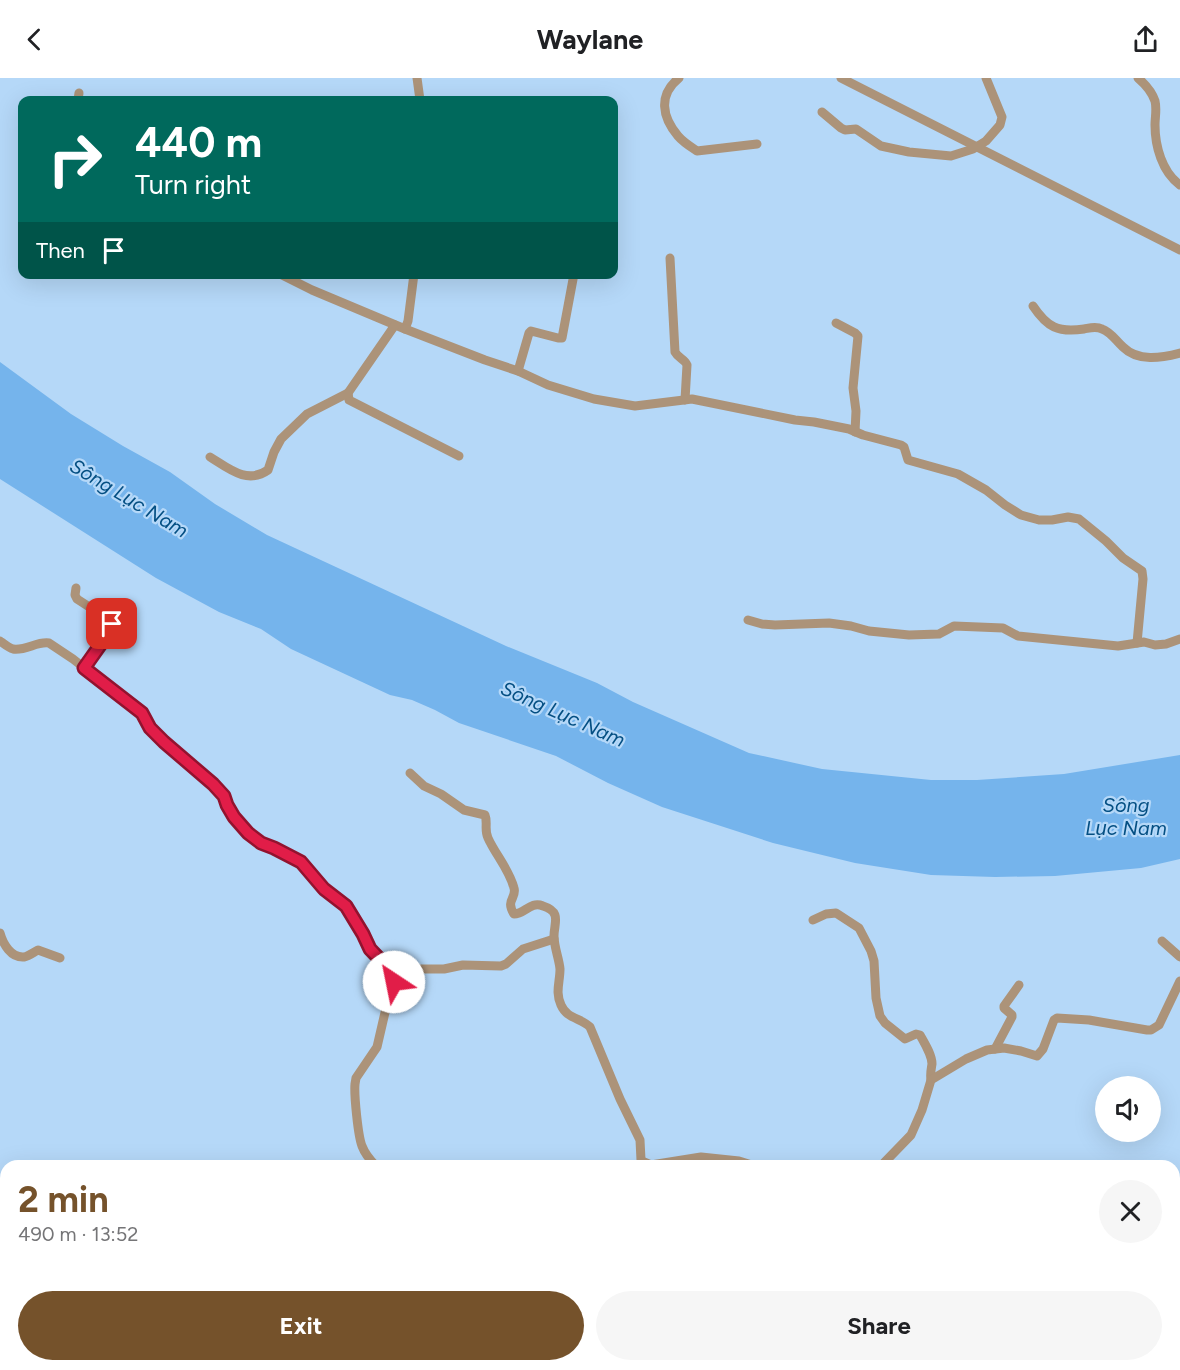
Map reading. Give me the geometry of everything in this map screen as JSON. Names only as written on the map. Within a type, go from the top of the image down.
[{"type":"street","points":[[417,78],[419,96]]},
{"type":"street","points":[[679,78],[671,84],[664,99],[669,121],[679,137],[697,151],[757,144]]},
{"type":"street","points":[[841,78],[1180,250]]},
{"type":"street","points":[[822,112],[841,129],[856,129],[881,146],[909,152],[949,156],[976,147],[986,141],[1002,122],[986,78]]},
{"type":"street","points":[[1138,78],[1143,81],[1155,102],[1156,143],[1164,166],[1180,185]]},
{"type":"street","points":[[670,258],[675,352],[687,365],[685,400]]},
{"type":"street","points":[[290,279],[394,325],[571,393],[615,404],[635,406],[685,400],[704,401],[855,432],[901,445],[904,447],[908,460],[958,474],[986,490],[1021,515],[1039,520],[1068,516],[1079,519],[1123,558],[1142,571],[1137,643]]},
{"type":"street","points":[[405,329],[413,279]]},
{"type":"street","points":[[518,371],[531,331],[562,338],[573,279]]},
{"type":"street","points":[[1033,306],[1048,324],[1070,331],[1094,327],[1102,329],[1112,335],[1130,353],[1157,358],[1180,353]]},
{"type":"street","points":[[836,322],[858,336],[853,388],[856,411],[855,432]]},
{"type":"street","points":[[210,457],[242,475],[255,477],[262,474],[270,467],[280,439],[292,427],[308,414],[348,393],[394,325]]},
{"type":"street","points":[[348,393],[348,400],[459,456]]},
{"type":"street","points":[[76,588],[77,599],[111,621],[113,625],[84,668]]},
{"type":"street","points":[[748,620],[775,625],[836,624],[869,631],[909,635],[939,634],[954,626],[1003,628],[1018,636],[1118,646],[1144,642],[1155,645],[1166,644],[1180,639]]},
{"type":"street","points":[[0,641],[10,648],[17,649],[44,642],[49,643],[84,668],[142,713],[150,728],[213,784],[224,796],[234,817],[248,833],[261,843],[301,862],[324,889],[346,906],[370,949],[390,970],[393,978],[377,1047],[356,1078],[355,1084],[360,1141],[371,1160]]},
{"type":"street","points":[[410,773],[424,786],[441,794],[464,810],[485,815],[487,819],[485,832],[515,888],[510,903],[512,912],[516,915],[537,904],[550,909],[556,917],[555,939],[560,969],[557,994],[563,1010],[572,1018],[590,1027],[640,1140],[640,1156],[643,1160]]},
{"type":"street","points":[[813,920],[826,914],[836,914],[855,925],[861,932],[874,961],[876,998],[882,1020],[905,1038],[920,1035],[931,1057],[931,1080],[922,1110],[911,1135],[887,1160]]},
{"type":"street","points":[[0,933],[3,942],[11,952],[26,957],[38,950],[60,958]]},
{"type":"street","points":[[393,978],[420,969],[444,969],[463,965],[501,966],[523,949],[555,939]]},
{"type":"street","points":[[1162,940],[1180,957]]},
{"type":"street","points":[[931,1080],[966,1059],[995,1048],[1021,1051],[1036,1056],[1043,1049],[1054,1020],[1057,1018],[1089,1020],[1151,1030],[1159,1025],[1180,981]]},
{"type":"street","points":[[995,1048],[1012,1017],[1004,1006],[1019,985]]},
{"type":"street","points":[[682,1160],[701,1157],[730,1160]]},
{"type":"water","name":"Sông Lục Nam","points":[[0,362],[71,414],[170,472],[215,504],[267,535],[506,646],[597,683],[633,702],[749,753],[822,769],[931,780],[977,780],[1064,774],[1180,755],[1180,859],[1141,868],[1055,876],[995,877],[931,875],[855,863],[773,843],[662,807],[556,756],[459,723],[412,700],[390,695],[291,649],[261,629],[219,612],[156,578],[0,479]]},
{"type":"route","points":[[112,624],[113,627],[84,668],[142,713],[150,728],[164,742],[213,784],[224,796],[234,817],[248,833],[261,843],[301,862],[324,889],[346,906],[370,949],[390,970],[394,982]]}]
